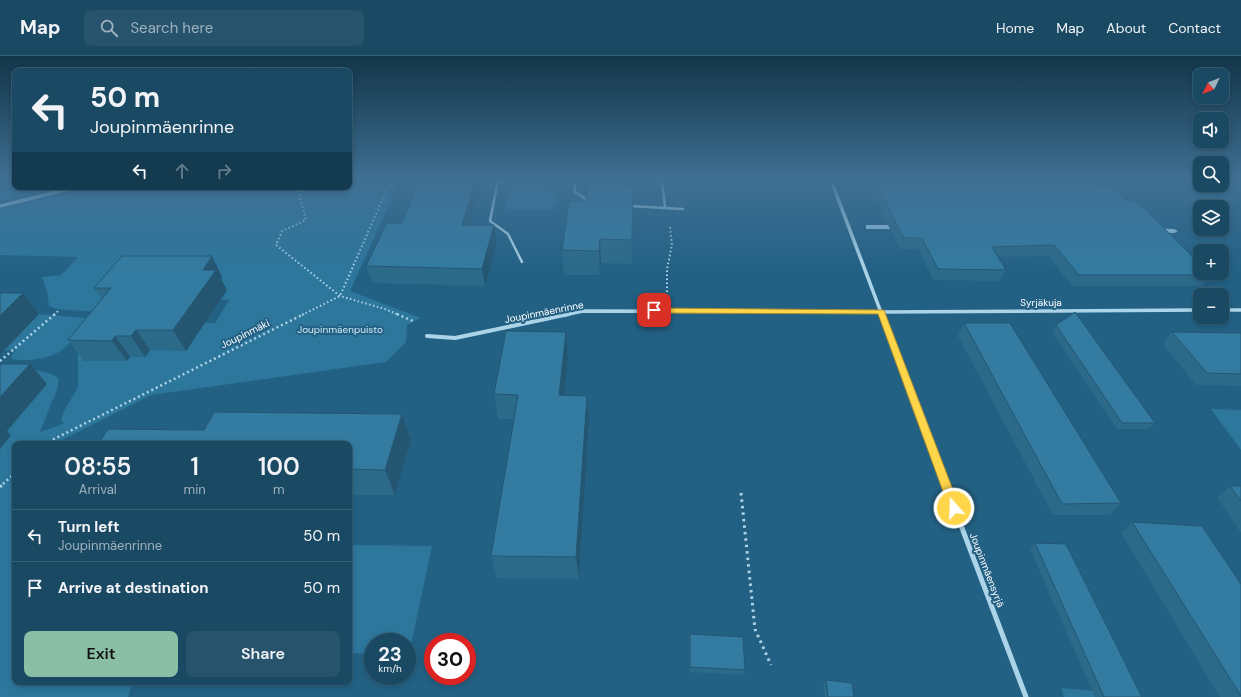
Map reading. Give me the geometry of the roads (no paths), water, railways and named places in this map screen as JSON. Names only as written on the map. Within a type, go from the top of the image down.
[{"type":"street","name":"Joupinmäensyrjä","points":[[842,210],[1026,697]]},
{"type":"street","name":"Joupinmäenrinne","points":[[427,336],[455,338],[583,311],[668,310],[881,312]]},
{"type":"street","name":"Syrjäkuja","points":[[881,312],[1193,310]]},
{"type":"street","points":[[1229,310],[1241,310]]},
{"type":"lane","points":[[492,210],[490,221],[508,234],[522,262]]},
{"type":"waterway","points":[[869,227],[903,227]]},
{"type":"waterway","points":[[1153,230],[1174,231]]},
{"type":"park label","name":"Joupinmäenpuisto","points":[[340,329]]}]
